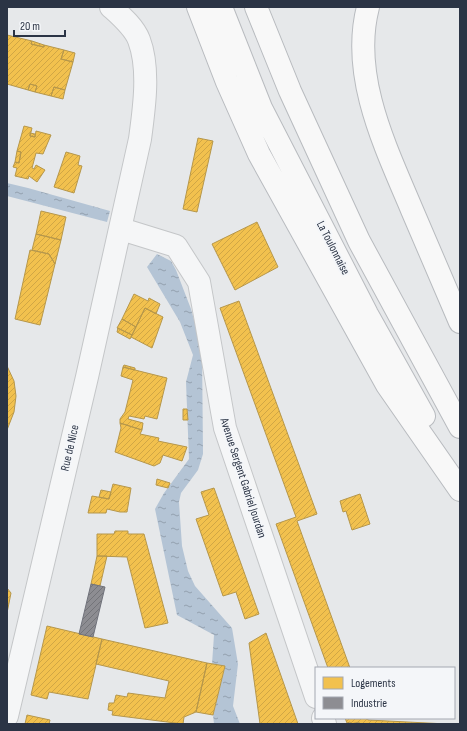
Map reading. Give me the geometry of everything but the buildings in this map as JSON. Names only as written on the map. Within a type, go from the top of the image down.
[{"type":"highway","points":[[198,7],[227,82],[259,154],[387,385],[460,490]]},
{"type":"highway","name":"La Toulonnaise","points":[[221,7],[261,108],[367,314],[460,481]]},
{"type":"highway","points":[[256,7],[290,91],[359,241],[460,427]]},
{"type":"highway","points":[[368,7],[362,46],[370,98],[399,178],[460,322]]},
{"type":"street","name":"Rue de Nice","points":[[7,716],[121,229],[140,139],[145,103],[144,62],[139,39],[128,22],[111,7]]},
{"type":"street","name":"Avenue Sergent Gabriel Jourdan","points":[[121,229],[176,246],[199,282],[224,428],[315,694]]},
{"type":"water","points":[[7,183],[110,211],[107,222],[7,196]]},
{"type":"water","points":[[157,254],[171,261],[176,270],[191,309],[202,348],[203,454],[198,470],[181,493],[179,502],[182,546],[188,571],[195,586],[232,628],[238,664],[233,706],[240,724],[214,724],[213,715],[225,667],[212,664],[214,635],[177,615],[155,509],[164,493],[189,459],[186,382],[193,355],[180,322],[147,267]]}]
